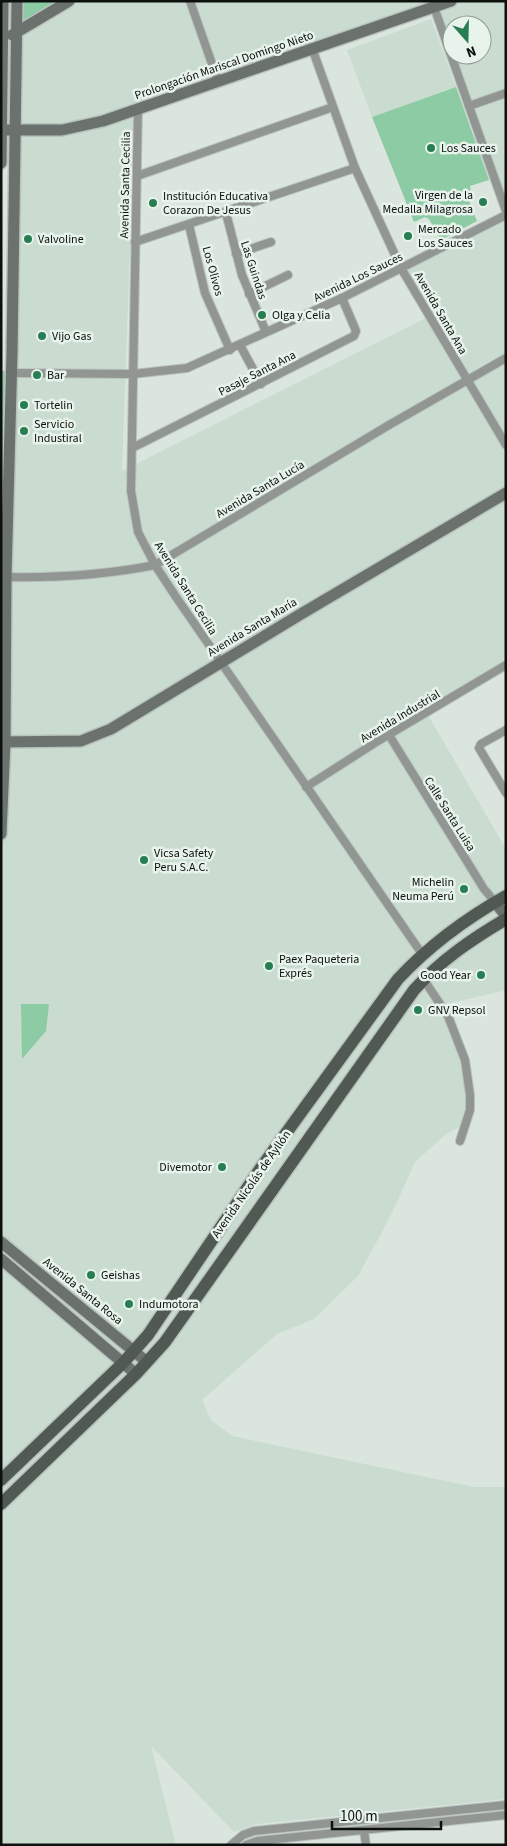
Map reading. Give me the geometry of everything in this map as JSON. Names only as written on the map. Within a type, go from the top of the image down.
[{"type":"main road","points":[[1,163],[3,1]]},
{"type":"main road","points":[[1,834],[4,545],[11,372],[17,1]]},
{"type":"main road","points":[[2,42],[69,1]]},
{"type":"main road","name":"Prolongación Mariscal Domingo Nieto","points":[[2,130],[62,130],[103,121],[451,1]]},
{"type":"main road","name":"Avenida Santa María","points":[[3,742],[81,741],[111,729],[506,493]]},
{"type":"main road","points":[[500,899],[506,917]]},
{"type":"main road","name":"Avenida Nicolás de Ayllón","points":[[1,1480],[123,1363],[148,1335],[286,1134],[398,979],[422,954],[466,921],[500,899]]},
{"type":"main road","name":"Avenida Nicolás de Ayllón","points":[[1,1504],[136,1374],[165,1342],[414,990],[462,946],[506,917]]},
{"type":"main road","name":"Avenida Santa Rosa","points":[[1,1242],[147,1362]]},
{"type":"main road","points":[[1,1259],[136,1374]]},
{"type":"street","points":[[190,1],[218,81]]},
{"type":"street","points":[[434,7],[506,211]]},
{"type":"street","name":"Avenida Santa Ana","points":[[312,48],[354,168],[401,268],[506,445]]},
{"type":"street","points":[[469,106],[506,93]]},
{"type":"street","points":[[137,176],[333,107]]},
{"type":"street","name":"Avenida Santa Cecilia","points":[[138,109],[131,491],[138,532],[155,564],[422,954]]},
{"type":"street","points":[[135,242],[226,213],[354,168]]},
{"type":"street","name":"Las Guindas","points":[[226,213],[236,254],[249,294],[266,332]]},
{"type":"street","name":"Avenida Los Sauces","points":[[11,372],[133,374],[187,368],[342,298],[506,215]]},
{"type":"street","name":"Los Olivos","points":[[189,225],[205,293],[230,350]]},
{"type":"street","points":[[236,254],[272,242]]},
{"type":"street","points":[[249,294],[288,275]]},
{"type":"street","name":"Pasaje Santa Ana","points":[[132,448],[354,336],[356,331],[342,298]]},
{"type":"street","points":[[240,345],[262,384]]},
{"type":"street","name":"Avenida Santa Lucía","points":[[4,578],[52,578],[117,572],[155,564],[506,358]]},
{"type":"street","name":"Avenida Industrial","points":[[306,787],[506,665]]},
{"type":"street","points":[[506,730],[481,744],[479,750],[506,793]]},
{"type":"street","name":"Calle Santa Luisa","points":[[389,735],[484,889],[500,899]]},
{"type":"street","points":[[424,980],[448,1016],[466,1060],[470,1110],[460,1140]]},
{"type":"street","points":[[231,1845],[243,1835],[254,1831],[506,1805]]},
{"type":"street","points":[[246,1845],[256,1841],[506,1815]]},
{"type":"street","points":[[364,1831],[366,1845]]},
{"type":"shaded area","points":[[80,1],[506,1],[506,202],[458,65],[492,65],[492,15],[442,15],[442,30],[430,8],[135,107],[122,471],[426,318],[406,270],[505,220],[506,214],[506,661],[425,710],[506,849],[506,990],[451,1003],[464,1069],[466,1108],[461,1126],[445,1135],[415,1162],[391,1215],[358,1276],[314,1319],[277,1334],[202,1400],[211,1420],[232,1436],[474,1487],[506,1487],[506,1799],[257,1824],[234,1832],[151,1746],[176,1845],[1,1845],[1,576],[22,36],[41,22]]},
{"type":"shaded area","points":[[431,19],[442,49],[442,65],[448,65],[456,87],[372,117],[347,50]]},
{"type":"green space","points":[[22,1],[62,1],[20,25]]},
{"type":"green space","name":"Los Sauces","points":[[456,87],[489,180],[470,186],[471,192],[466,193],[477,221],[441,240],[429,219],[425,217],[414,222],[372,117]]},
{"type":"green space","points":[[2,371],[6,371],[1,540]]},
{"type":"green space","points":[[21,1004],[49,1004],[46,1031],[22,1059]]},
{"type":"place","name":"Los Sauces","points":[[431,148]]},
{"type":"place","name":"Virgen de la Medalla Milagrosa","points":[[483,202]]},
{"type":"place","name":"Institución Educativa Corazon De Jesus","points":[[153,203]]},
{"type":"place","name":"Mercado Los Sauces","points":[[408,236]]},
{"type":"place","name":"Valvoline","points":[[28,239]]},
{"type":"place","name":"Olga y Celia","points":[[262,315]]},
{"type":"place","name":"Vijo Gas","points":[[42,336]]},
{"type":"place","name":"Bar","points":[[37,375]]},
{"type":"place","name":"Tortelin","points":[[24,405]]},
{"type":"place","name":"Servicio Industiral","points":[[24,431]]},
{"type":"place","name":"Vicsa Safety Peru S.A.C.","points":[[144,860]]},
{"type":"place","name":"Michelin Neuma Perú","points":[[464,889]]},
{"type":"place","name":"Paex Paqueteria Exprés","points":[[269,966]]},
{"type":"place","name":"Good Year","points":[[481,975]]},
{"type":"place","name":"GNV Repsol","points":[[418,1010]]},
{"type":"place","name":"Divemotor","points":[[222,1167]]},
{"type":"place","name":"Geishas","points":[[91,1275]]},
{"type":"place","name":"Indumotora","points":[[129,1304]]}]
